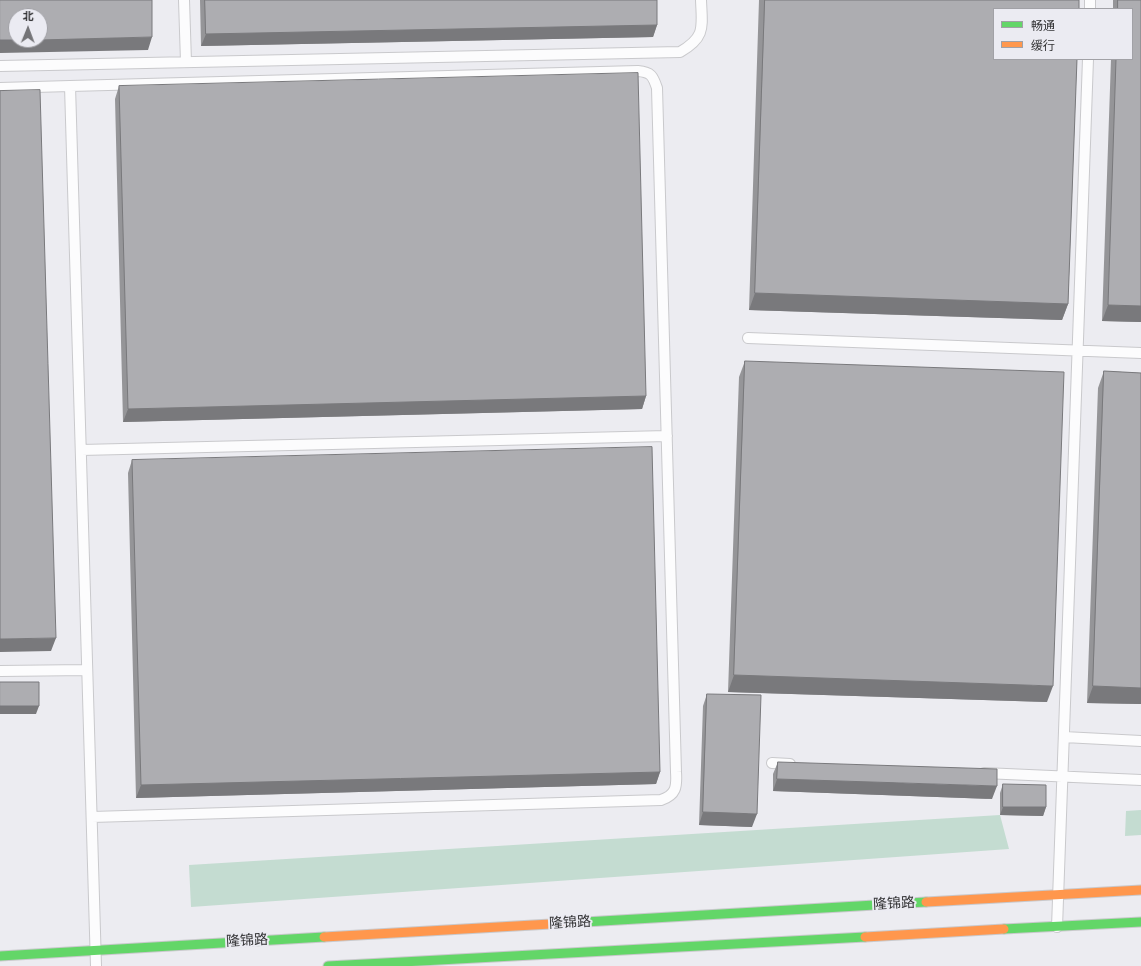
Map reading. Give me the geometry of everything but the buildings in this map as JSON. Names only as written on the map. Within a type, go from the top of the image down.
[{"type":"main road","name":"隆锦路","points":[[0,956],[1141,890]]},
{"type":"main road","points":[[328,966],[1141,922]]},
{"type":"lane","points":[[184,0],[186,62]]},
{"type":"lane","points":[[0,66],[680,52],[692,45],[700,36],[702,23],[701,0]]},
{"type":"lane","points":[[1057,927],[1088,60]]},
{"type":"lane","points":[[0,88],[638,71],[646,72],[654,78],[657,88],[676,781],[674,792],[669,798],[661,800],[92,816]]},
{"type":"lane","points":[[70,86],[96,966]]},
{"type":"lane","points":[[748,338],[1141,354]]},
{"type":"lane","points":[[81,450],[667,436]]},
{"type":"lane","points":[[0,671],[88,670]]},
{"type":"lane","points":[[1064,737],[1141,741]]},
{"type":"lane","points":[[772,764],[804,765]]},
{"type":"lane","points":[[976,772],[1141,780]]},
{"type":"green space","points":[[1141,810],[1141,835],[1125,836],[1126,811]]},
{"type":"green space","points":[[1000,815],[1009,849],[191,907],[189,865]]},
{"type":"traffic: fast","points":[[568,923],[926,902]]},
{"type":"traffic: fast","points":[[1004,929],[1141,922]]},
{"type":"traffic: fast","points":[[0,956],[324,937]]},
{"type":"traffic: fast","points":[[328,966],[865,937]]},
{"type":"traffic: slow","points":[[926,902],[1141,890]]},
{"type":"traffic: slow","points":[[324,937],[568,923]]},
{"type":"traffic: slow","points":[[865,937],[1004,929]]}]
